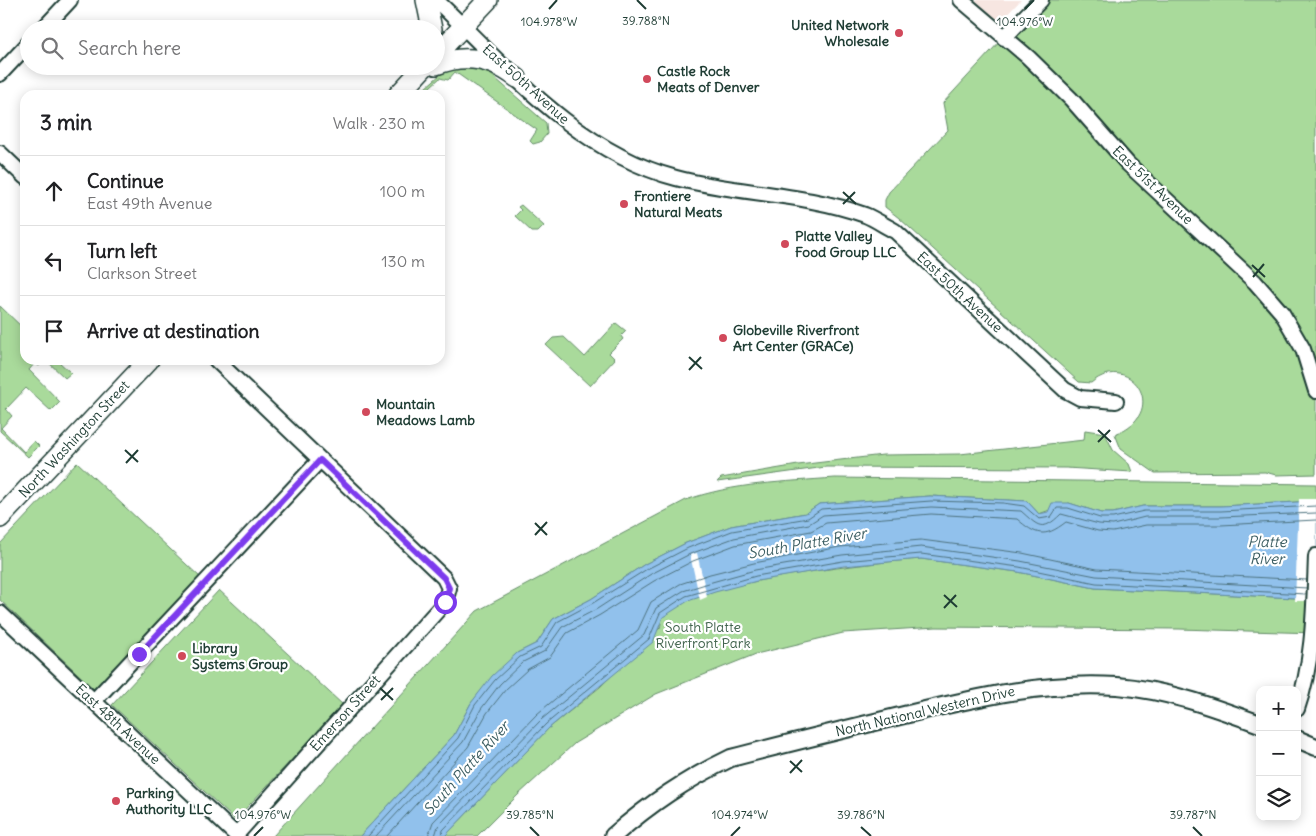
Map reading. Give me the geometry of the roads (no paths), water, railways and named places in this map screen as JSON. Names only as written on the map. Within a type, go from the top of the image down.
[{"type":"main road","points":[[426,0],[430,20]]},
{"type":"main road","points":[[445,45],[488,0]]},
{"type":"main road","points":[[445,63],[459,59],[476,59],[501,66],[517,78]]},
{"type":"main road","points":[[403,90],[416,75]]},
{"type":"main road","name":"North Washington Street","points":[[0,518],[144,365]]},
{"type":"street","points":[[51,20],[70,0]]},
{"type":"street","name":"East 50th Avenue","points":[[436,0],[556,115],[629,162],[676,178],[826,205],[866,215],[895,231],[1065,390],[1080,398],[1116,401]]},
{"type":"street","name":"East 51st Avenue","points":[[960,0],[1070,99],[1128,164],[1255,282],[1282,312],[1303,349],[1316,391]]},
{"type":"street","points":[[1004,38],[1041,0]]},
{"type":"street","points":[[0,74],[20,53]]},
{"type":"street","points":[[0,153],[20,172]]},
{"type":"street","points":[[94,701],[320,460],[221,365]]},
{"type":"street","name":"Emerson Street","points":[[236,835],[445,602],[449,588],[444,578],[320,460]]},
{"type":"street","points":[[1301,698],[1313,639],[1316,556]]},
{"type":"street","name":"East 48th Avenue","points":[[0,613],[236,835]]},
{"type":"street","name":"North National Western Drive","points":[[612,836],[653,802],[699,773],[731,758],[963,701],[1030,688],[1084,685],[1119,686],[1159,692],[1211,705],[1256,722]]},
{"type":"street","points":[[1301,741],[1316,747]]},
{"type":"water","name":"Platte River","points":[[930,496],[1027,501],[1039,514],[1048,512],[1052,503],[1069,503],[1101,513],[1113,513],[1143,506],[1221,506],[1316,501],[1316,599],[1095,588],[1018,572],[921,559],[844,566],[757,581],[688,601],[663,617],[653,642],[549,728],[445,836],[360,836],[454,735],[471,703],[492,676],[517,653],[537,643],[553,619],[591,599],[645,564],[686,543],[731,526],[806,513],[819,504]]},
{"type":"place","name":"United Network Wholesale","points":[[899,33]]},
{"type":"place","name":"Castle Rock Meats of Denver","points":[[647,79]]},
{"type":"place","name":"Frontiere Natural Meats","points":[[624,204]]},
{"type":"place","name":"Platte Valley Food Group LLC","points":[[785,244]]},
{"type":"place","name":"Globeville Riverfront Art Center (GRACe)","points":[[723,338]]},
{"type":"place","name":"Mountain Meadows Lamb","points":[[366,412]]},
{"type":"place","name":"Library Systems Group","points":[[182,656]]},
{"type":"place","name":"Parking Authority LLC","points":[[116,801]]},
{"type":"water label","name":"South Platte River","points":[[807,543]]},
{"type":"water label","name":"South Platte River","points":[[466,768]]},
{"type":"park label","name":"South Platte Riverfront Park","points":[[703,636]]}]
